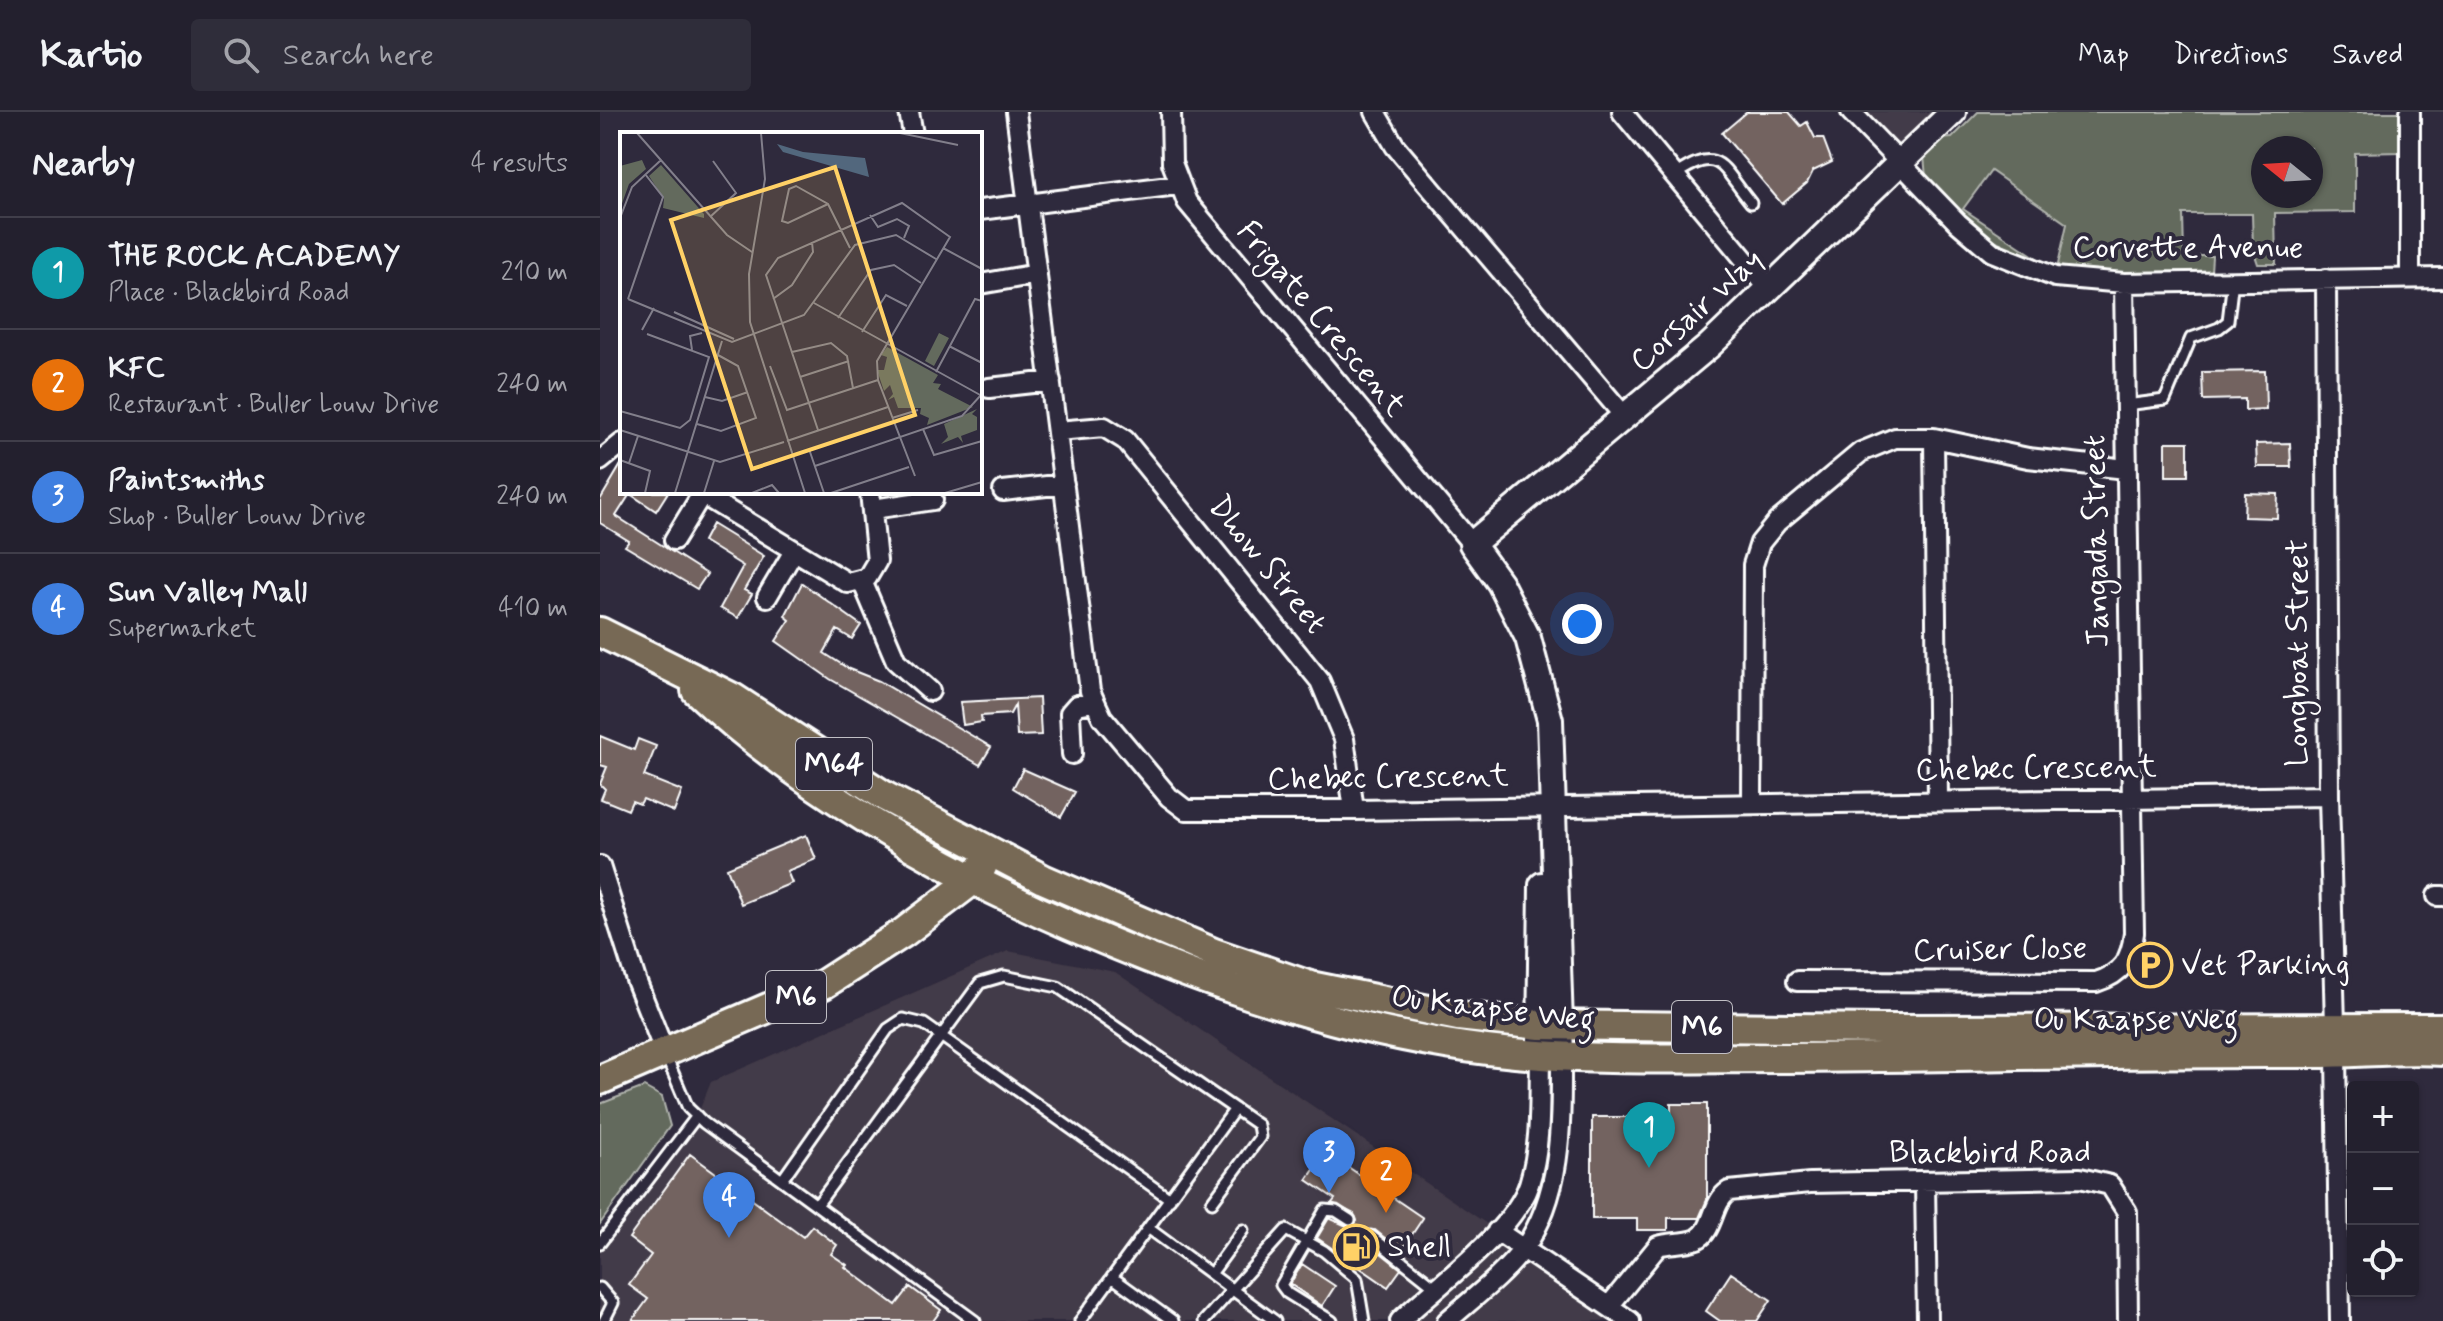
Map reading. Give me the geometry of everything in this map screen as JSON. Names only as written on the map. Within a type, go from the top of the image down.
[{"type":"main road","name":"Ou Kaapse Weg","points":[[600,632],[677,673],[733,698],[886,797],[992,854],[1200,948],[1310,986],[1458,1016],[1551,1025],[2336,1040],[2443,1051]]},
{"type":"main road","name":"Ou Kaapse Weg","points":[[677,673],[723,716],[815,783],[872,822],[973,880],[1197,979],[1287,1009],[1447,1044],[1550,1056],[2336,1040],[2443,1028]]},
{"type":"main road","name":"M6","points":[[600,1080],[824,984],[892,941],[973,880],[992,854]]},
{"type":"street","points":[[909,112],[913,132]]},
{"type":"street","points":[[1016,112],[1094,702],[1077,705],[1070,713],[1072,754]]},
{"type":"street","name":"Frigate Crescent","points":[[1171,112],[1170,145],[1177,185],[1199,219],[1472,544]]},
{"type":"street","points":[[1375,112],[1395,146],[1625,417]]},
{"type":"street","points":[[1622,112],[1770,290]]},
{"type":"street","name":"Corvette Avenue","points":[[1851,112],[1992,252],[2055,277],[2124,283],[2443,278]]},
{"type":"street","name":"Corsair Way","points":[[1472,544],[1625,417],[1770,290],[1953,112]]},
{"type":"street","points":[[2410,112],[2410,278]]},
{"type":"street","points":[[982,210],[1177,185]]},
{"type":"street","points":[[982,284],[1037,274]]},
{"type":"street","name":"Longboat Street","points":[[2326,279],[2329,796],[2340,1321]]},
{"type":"street","name":"Jangada Street","points":[[2124,283],[2131,798]]},
{"type":"street","points":[[989,388],[1051,381]]},
{"type":"street","name":"Dhow Street","points":[[1057,431],[1104,427],[1125,440],[1301,653],[1336,714],[1350,769],[1354,810]]},
{"type":"street","points":[[1752,802],[1753,565],[1760,543],[1777,522],[1861,452],[1895,438],[1934,438],[2028,458],[2126,469]]},
{"type":"street","points":[[1934,438],[1938,800]]},
{"type":"street","points":[[600,461],[620,445]]},
{"type":"street","points":[[1003,491],[1064,484]]},
{"type":"street","points":[[674,540],[699,494]]},
{"type":"street","points":[[702,494],[835,578],[848,583],[862,581],[877,561],[872,501],[933,500]]},
{"type":"street","points":[[1447,1321],[1523,1249],[1538,1225],[1553,1179],[1551,1025],[1542,865],[1553,812],[1550,720],[1540,673],[1515,609],[1472,544]]},
{"type":"street","points":[[767,597],[794,551]]},
{"type":"street","points":[[862,581],[896,661],[930,691]]},
{"type":"street","name":"Chebec Crescent","points":[[1094,702],[1169,797],[1186,810],[1553,812],[1752,802],[2329,796]]},
{"type":"street","name":"Cruiser Close","points":[[1797,981],[2096,982],[2111,978],[2123,968],[2132,950],[2131,798]]},
{"type":"street","points":[[600,866],[636,980],[665,1053]]},
{"type":"street","points":[[1400,1321],[1497,1231],[1518,1206],[1534,1167],[1550,1056]]},
{"type":"street","name":"Blackbird Road","points":[[1609,1306],[1658,1246],[1694,1240],[1703,1234],[1722,1196],[1729,1191],[1810,1183],[2080,1178],[2110,1185],[2127,1212],[2128,1321]]},
{"type":"street","points":[[1925,1181],[1927,1321]]},
{"type":"street","points":[[1497,1231],[1630,1321]]},
{"type":"street","points":[[1459,1321],[1482,1289]]},
{"type":"lane","points":[[1675,175],[1700,160],[1711,159],[1720,165],[1751,203]]},
{"type":"lane","points":[[2126,405],[2165,400],[2191,338],[2219,328],[2228,321],[2233,280]]},
{"type":"lane","points":[[817,1205],[980,983],[990,977],[1004,976],[1058,987],[1258,1125],[1260,1135],[1212,1202]]},
{"type":"lane","points":[[782,1180],[895,1022],[914,1020],[1170,1199]]},
{"type":"lane","points":[[665,1053],[688,1108],[697,1116],[975,1321]]},
{"type":"lane","points":[[1080,1321],[1235,1109]]},
{"type":"lane","points":[[600,1243],[697,1116]]},
{"type":"lane","points":[[1332,1321],[1282,1288],[1306,1240],[1328,1209],[1350,1220]]},
{"type":"lane","points":[[1148,1228],[1275,1321]]},
{"type":"lane","points":[[1211,1274],[1243,1230]]},
{"type":"lane","points":[[1204,1321],[1234,1290],[1281,1232],[1292,1231],[1357,1279],[1364,1321]]},
{"type":"lane","points":[[1371,1236],[1435,1287]]},
{"type":"lane","points":[[1112,1277],[1173,1321]]},
{"type":"lane","points":[[600,1288],[613,1303],[604,1321]]},
{"type":"shaded area","points":[[1864,112],[1949,112],[1903,156]]},
{"type":"shaded area","points":[[1008,951],[1115,972],[1630,1321],[600,1321],[600,1243],[697,1116],[711,1082]]},
{"type":"green space","points":[[1978,112],[2400,112],[2401,152],[2355,153],[2355,212],[2275,213],[2276,264],[2258,264],[2253,249],[2252,214],[2183,214],[2184,256],[2212,256],[2211,272],[2085,273],[2057,269],[2067,224],[1991,171],[1963,209],[2040,260],[2038,263],[1983,234],[1926,177],[1924,156],[1940,139],[1952,138]]},
{"type":"green space","points":[[644,1087],[662,1097],[670,1126],[600,1224],[600,1104]]},
{"type":"building","points":[[1747,112],[1789,112],[1801,126],[1807,122],[1815,138],[1823,138],[1832,162],[1813,171],[1807,183],[1782,204],[1722,133]]},
{"type":"building","points":[[2265,371],[2266,409],[2245,410],[2245,399],[2203,400],[2202,372]]},
{"type":"building","points":[[2166,442],[2188,442],[2188,476],[2166,476]]},
{"type":"building","points":[[2290,443],[2291,467],[2257,467],[2256,444]]},
{"type":"building","points":[[620,466],[620,494],[630,494],[616,516],[707,574],[697,589],[625,546],[629,541],[600,523],[600,500]]},
{"type":"building","points":[[2245,493],[2278,494],[2277,518],[2244,517]]},
{"type":"building","points":[[630,494],[667,494],[656,511]]},
{"type":"building","points":[[712,524],[764,556],[744,590],[752,594],[738,618],[720,608],[743,566],[703,541]]},
{"type":"building","points":[[802,583],[861,625],[852,639],[837,630],[824,653],[849,669],[879,681],[991,747],[980,765],[830,679],[776,641],[790,620],[785,616]]},
{"type":"building","points":[[1039,698],[1041,735],[1017,736],[1015,705],[1010,714],[981,716],[982,722],[963,725],[960,702]]},
{"type":"building","points":[[600,736],[634,750],[638,739],[656,746],[644,776],[682,791],[674,812],[643,799],[640,804],[632,801],[628,810],[601,799],[605,789],[600,784],[607,767],[600,765]]},
{"type":"building","points":[[1023,769],[1075,792],[1061,817],[1013,788]]},
{"type":"building","points":[[806,835],[816,859],[787,871],[792,883],[741,904],[727,868]]},
{"type":"building","points":[[1671,1104],[1707,1104],[1707,1200],[1699,1218],[1668,1218],[1668,1230],[1637,1230],[1637,1219],[1592,1219],[1592,1117],[1671,1117]]},
{"type":"building","points":[[1326,1152],[1423,1218],[1401,1251],[1375,1230],[1365,1232],[1366,1241],[1401,1269],[1388,1287],[1317,1238],[1329,1218],[1349,1227],[1357,1221],[1354,1214],[1332,1203],[1335,1199],[1307,1180]]},
{"type":"building","points":[[690,1154],[803,1237],[812,1226],[837,1245],[831,1254],[896,1305],[910,1287],[941,1310],[933,1321],[632,1321],[648,1299],[629,1285],[651,1255],[629,1238]]},
{"type":"building","points":[[1302,1264],[1335,1286],[1322,1306],[1290,1284]]},
{"type":"building","points":[[1731,1273],[1771,1300],[1757,1321],[1720,1321],[1706,1311]]},
{"type":"place","name":"Vet Parking","points":[[2150,965]]},
{"type":"place","name":"THE ROCK ACADEMY","points":[[1649,1168]]},
{"type":"place","name":"Paintsmiths","points":[[1329,1193]]},
{"type":"place","name":"KFC","points":[[1386,1213]]},
{"type":"place","name":"Sun Valley Mall","points":[[729,1238]]},
{"type":"place","name":"Shell","points":[[1356,1247]]}]
